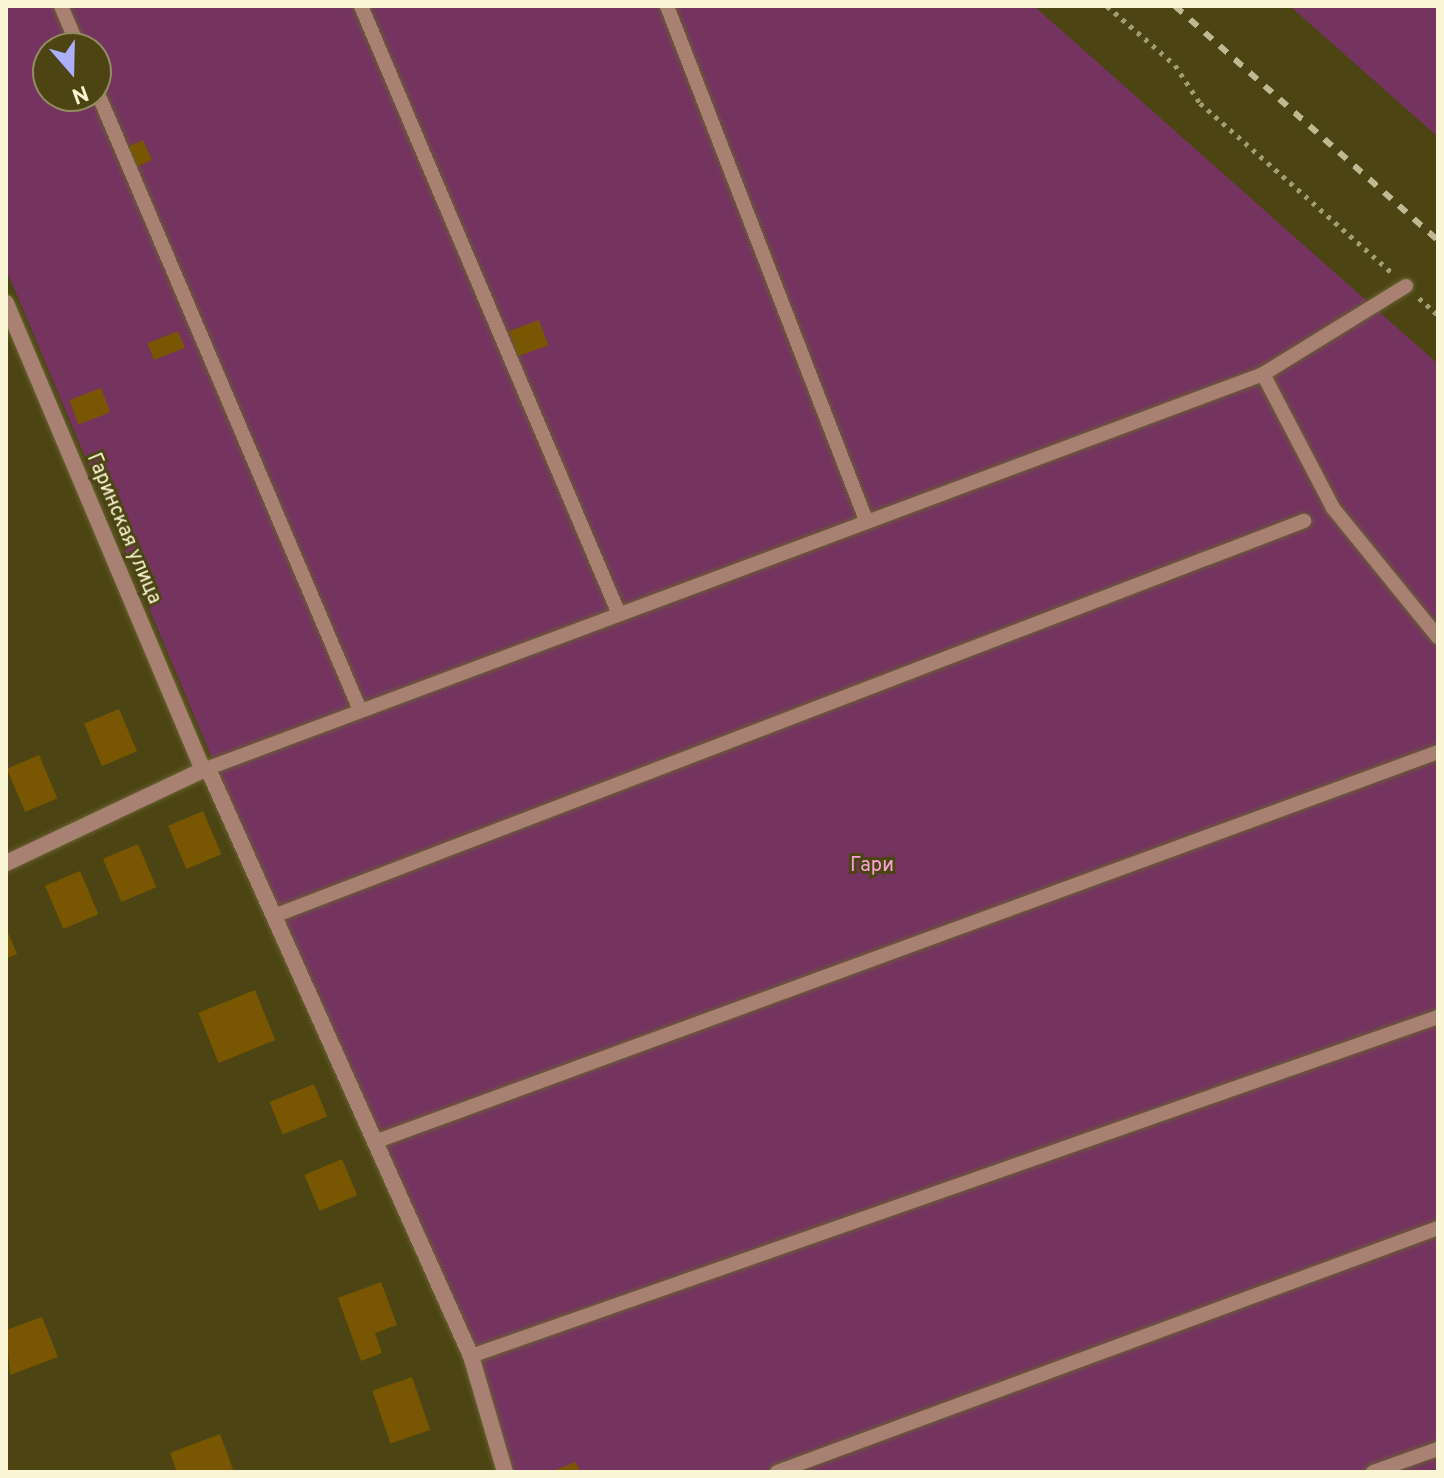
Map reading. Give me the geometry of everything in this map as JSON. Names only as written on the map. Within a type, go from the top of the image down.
[{"type":"street","name":"Гаринская улица","points":[[6,303],[206,769],[279,914],[380,1140],[471,1356],[505,1472]]},
{"type":"street","points":[[6,863],[206,769]]},
{"type":"lane","points":[[61,6],[72,32]]},
{"type":"lane","points":[[361,6],[619,614]]},
{"type":"lane","points":[[667,6],[866,520]]},
{"type":"lane","points":[[106,112],[360,710]]},
{"type":"lane","points":[[206,769],[1263,374],[1406,286]]},
{"type":"lane","points":[[1263,374],[1333,508],[1438,637]]},
{"type":"lane","points":[[279,914],[1304,521]]},
{"type":"lane","points":[[380,1140],[1438,752]]},
{"type":"lane","points":[[471,1356],[1438,1017]]},
{"type":"lane","points":[[777,1472],[1438,1228]]},
{"type":"lane","points":[[1373,1472],[1438,1449]]},
{"type":"path","points":[[1107,6],[1175,65],[1200,103],[1406,286],[1435,308],[1438,315]]},
{"type":"green space","name":"Гари","points":[[6,6],[1034,6],[1438,364],[1438,1472],[513,1472],[6,269]]},
{"type":"green space","points":[[1290,6],[1438,6],[1438,137]]},
{"type":"building","points":[[143,140],[152,160],[136,167],[127,147]]},
{"type":"building","points":[[539,320],[548,345],[518,356],[509,331]]},
{"type":"building","points":[[178,331],[185,348],[154,360],[147,343]]},
{"type":"building","points":[[101,388],[110,412],[79,424],[69,400]]},
{"type":"building","points":[[119,709],[137,751],[102,766],[84,724]]},
{"type":"building","points":[[39,755],[57,798],[25,812],[7,769]]},
{"type":"building","points":[[203,811],[221,854],[186,869],[168,826]]},
{"type":"building","points":[[138,844],[156,887],[121,902],[103,859]]},
{"type":"building","points":[[80,871],[98,914],[63,929],[45,886]]},
{"type":"building","points":[[6,928],[17,954],[6,959]]},
{"type":"building","points":[[255,990],[275,1040],[219,1063],[198,1013]]},
{"type":"building","points":[[314,1084],[327,1116],[283,1134],[269,1102]]},
{"type":"building","points":[[342,1159],[357,1195],[319,1211],[304,1175]]},
{"type":"building","points":[[381,1282],[397,1325],[375,1333],[382,1353],[361,1361],[338,1298]]},
{"type":"building","points":[[42,1317],[58,1357],[10,1375],[6,1330]]},
{"type":"building","points":[[412,1377],[430,1430],[391,1444],[372,1391]]},
{"type":"building","points":[[220,1434],[234,1472],[177,1472],[170,1453]]},
{"type":"building","points":[[576,1462],[580,1472],[550,1472]]},
{"type":"railway","points":[[1175,6],[1438,240]]}]
